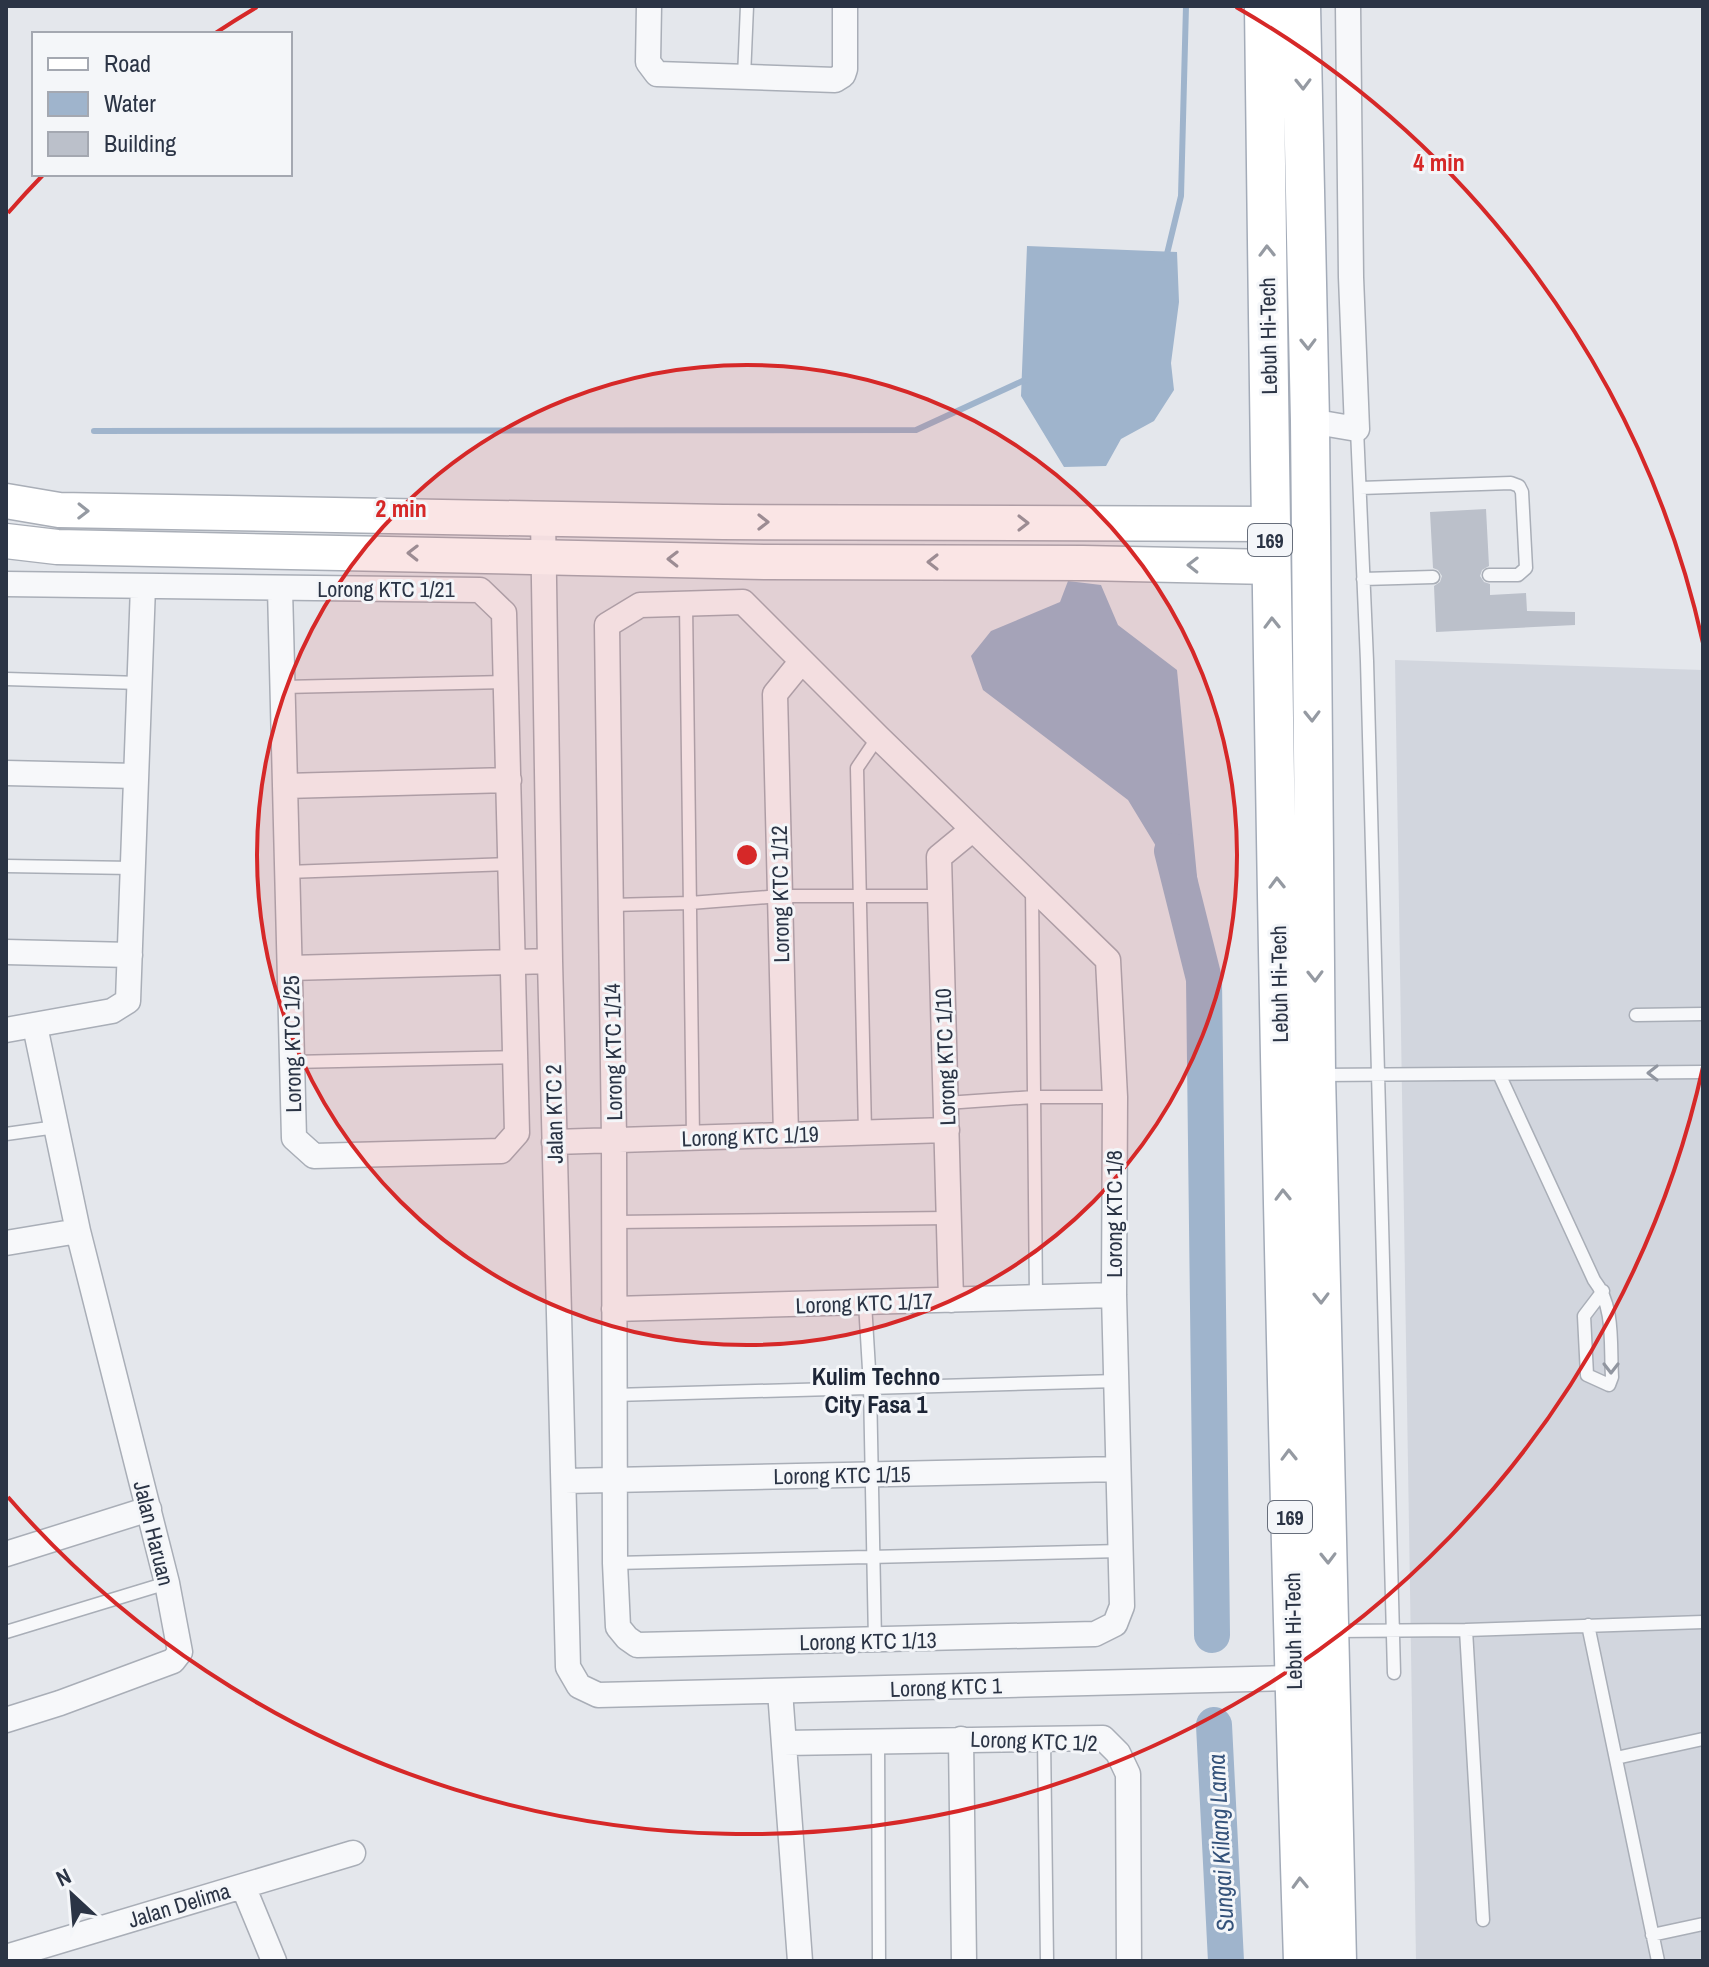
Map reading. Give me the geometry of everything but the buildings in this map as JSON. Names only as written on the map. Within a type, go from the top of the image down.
[{"type":"main road","name":"Lebuh Hi-Tech","points":[[1264,6],[1271,567],[1325,1075],[1294,1678],[1303,1961]]},
{"type":"main road","name":"Lebuh Hi-Tech","points":[[1301,6],[1325,1075],[1329,1631],[1337,1961]]},
{"type":"street","points":[[649,6],[648,62],[657,74],[835,80],[843,75],[845,6]]},
{"type":"street","points":[[1310,421],[1357,429],[1351,277],[1348,6]]},
{"type":"street","points":[[6,501],[59,510],[738,522],[1270,524]]},
{"type":"street","name":"Jalan KTC 2","points":[[543,518],[550,961],[568,1667],[579,1686],[598,1695]]},
{"type":"street","points":[[6,541],[57,547],[767,562],[1271,567]]},
{"type":"street","name":"Lorong KTC 1/21","points":[[6,584],[480,590],[504,613],[513,961]]},
{"type":"street","points":[[6,1030],[112,1011],[128,1001],[143,586]]},
{"type":"street","name":"Lorong KTC 1/25","points":[[280,589],[294,1138],[314,1156],[501,1151],[517,1133],[513,961]]},
{"type":"street","points":[[686,604],[743,602],[1032,888]]},
{"type":"street","name":"Lorong KTC 1/14","points":[[615,1479],[615,1222],[607,625],[640,605],[686,604]]},
{"type":"street","name":"Lorong KTC 1/12","points":[[786,1135],[775,694],[801,662]]},
{"type":"street","points":[[6,773],[136,776]]},
{"type":"street","points":[[285,786],[509,780]]},
{"type":"street","name":"Lorong KTC 1/10","points":[[951,1300],[939,857],[973,829]]},
{"type":"street","name":"Lorong KTC 1/8","points":[[1032,888],[1108,960],[1115,1097],[1114,1295],[1118,1469]]},
{"type":"street","points":[[6,952],[130,955]]},
{"type":"street","points":[[290,968],[550,961]]},
{"type":"street","name":"Jalan Haruan","points":[[6,1720],[173,1661],[180,1652],[167,1583],[78,1231],[35,1026]]},
{"type":"street","name":"Lorong KTC 1/19","points":[[554,1142],[947,1130]]},
{"type":"street","points":[[6,1243],[78,1231]]},
{"type":"street","name":"Lorong KTC 1/17","points":[[614,1309],[1114,1295]]},
{"type":"street","name":"Lorong KTC 1/15","points":[[565,1481],[1118,1469]]},
{"type":"street","name":"Lorong KTC 1/13","points":[[615,1479],[618,1627],[637,1645],[875,1641],[1095,1634],[1115,1624],[1122,1606],[1118,1469]]},
{"type":"street","points":[[6,1554],[149,1509]]},
{"type":"street","name":"Lorong KTC 1","points":[[598,1695],[1294,1678]]},
{"type":"street","points":[[780,1691],[800,1961]]},
{"type":"street","name":"Lorong KTC 1/2","points":[[784,1743],[878,1739],[1103,1738],[1118,1753],[1128,1774],[1129,1961]]},
{"type":"street","points":[[961,1739],[964,1961]]},
{"type":"street","name":"Jalan Delima","points":[[6,1957],[353,1853]]},
{"type":"street","points":[[243,1886],[274,1961]]},
{"type":"lane","points":[[744,77],[747,6]]},
{"type":"lane","points":[[1357,429],[1363,579],[1325,1075],[1393,1629],[1394,1673]]},
{"type":"lane","points":[[1360,488],[1511,483],[1519,486],[1522,492],[1526,568],[1518,575],[1489,575]]},
{"type":"lane","points":[[1363,579],[1433,577]]},
{"type":"lane","points":[[686,604],[693,1138]]},
{"type":"lane","points":[[6,679],[140,683]]},
{"type":"lane","points":[[283,687],[506,682]]},
{"type":"lane","points":[[865,1132],[857,768],[878,737]]},
{"type":"lane","points":[[287,872],[511,864]]},
{"type":"lane","points":[[6,866],[133,868]]},
{"type":"lane","points":[[1032,888],[1036,1298]]},
{"type":"lane","points":[[611,905],[780,896],[940,896]]},
{"type":"lane","points":[[1636,1015],[1703,1014]]},
{"type":"lane","points":[[292,1062],[516,1057]]},
{"type":"lane","points":[[1325,1075],[1703,1072]]},
{"type":"lane","points":[[1499,1074],[1594,1280],[1603,1291],[1608,1307],[1612,1377],[1609,1385],[1587,1375],[1584,1316],[1603,1291]]},
{"type":"lane","points":[[946,1103],[1034,1097],[1115,1097]]},
{"type":"lane","points":[[6,1134],[56,1127]]},
{"type":"lane","points":[[615,1222],[948,1218]]},
{"type":"lane","points":[[865,1303],[870,1386],[875,1641]]},
{"type":"lane","points":[[614,1395],[1117,1381]]},
{"type":"lane","points":[[615,1563],[1121,1551]]},
{"type":"lane","points":[[6,1632],[167,1583]]},
{"type":"lane","points":[[1329,1631],[1703,1622]]},
{"type":"lane","points":[[1588,1625],[1658,1961]]},
{"type":"lane","points":[[1466,1630],[1483,1920]]},
{"type":"lane","points":[[878,1739],[879,1961]]},
{"type":"lane","points":[[1044,1739],[1047,1961]]},
{"type":"lane","points":[[1616,1758],[1703,1739]]},
{"type":"lane","points":[[1652,1935],[1703,1924]]},
{"type":"shaded area","points":[[1395,660],[1703,670],[1703,1961],[1416,1961]]},
{"type":"water","points":[[1027,246],[1177,252],[1179,302],[1171,363],[1174,390],[1154,421],[1121,439],[1106,466],[1064,467],[1021,396]]},
{"type":"water","points":[[1068,581],[1101,585],[1118,625],[1177,670],[1199,897],[1174,900],[1162,856],[1128,800],[983,690],[971,656],[991,631],[1060,602]]},
{"type":"waterway","points":[[1166,258],[1181,196],[1186,6]]},
{"type":"waterway","points":[[94,431],[916,430],[1027,379]]},
{"type":"waterway","points":[[1172,851],[1204,979],[1212,1635]]},
{"type":"waterway","name":"Sungai Kilang Lama","points":[[1214,1725],[1226,1961]]},
{"type":"district","name":"Kulim Techno City Fasa 1","points":[[876,1390]]}]
